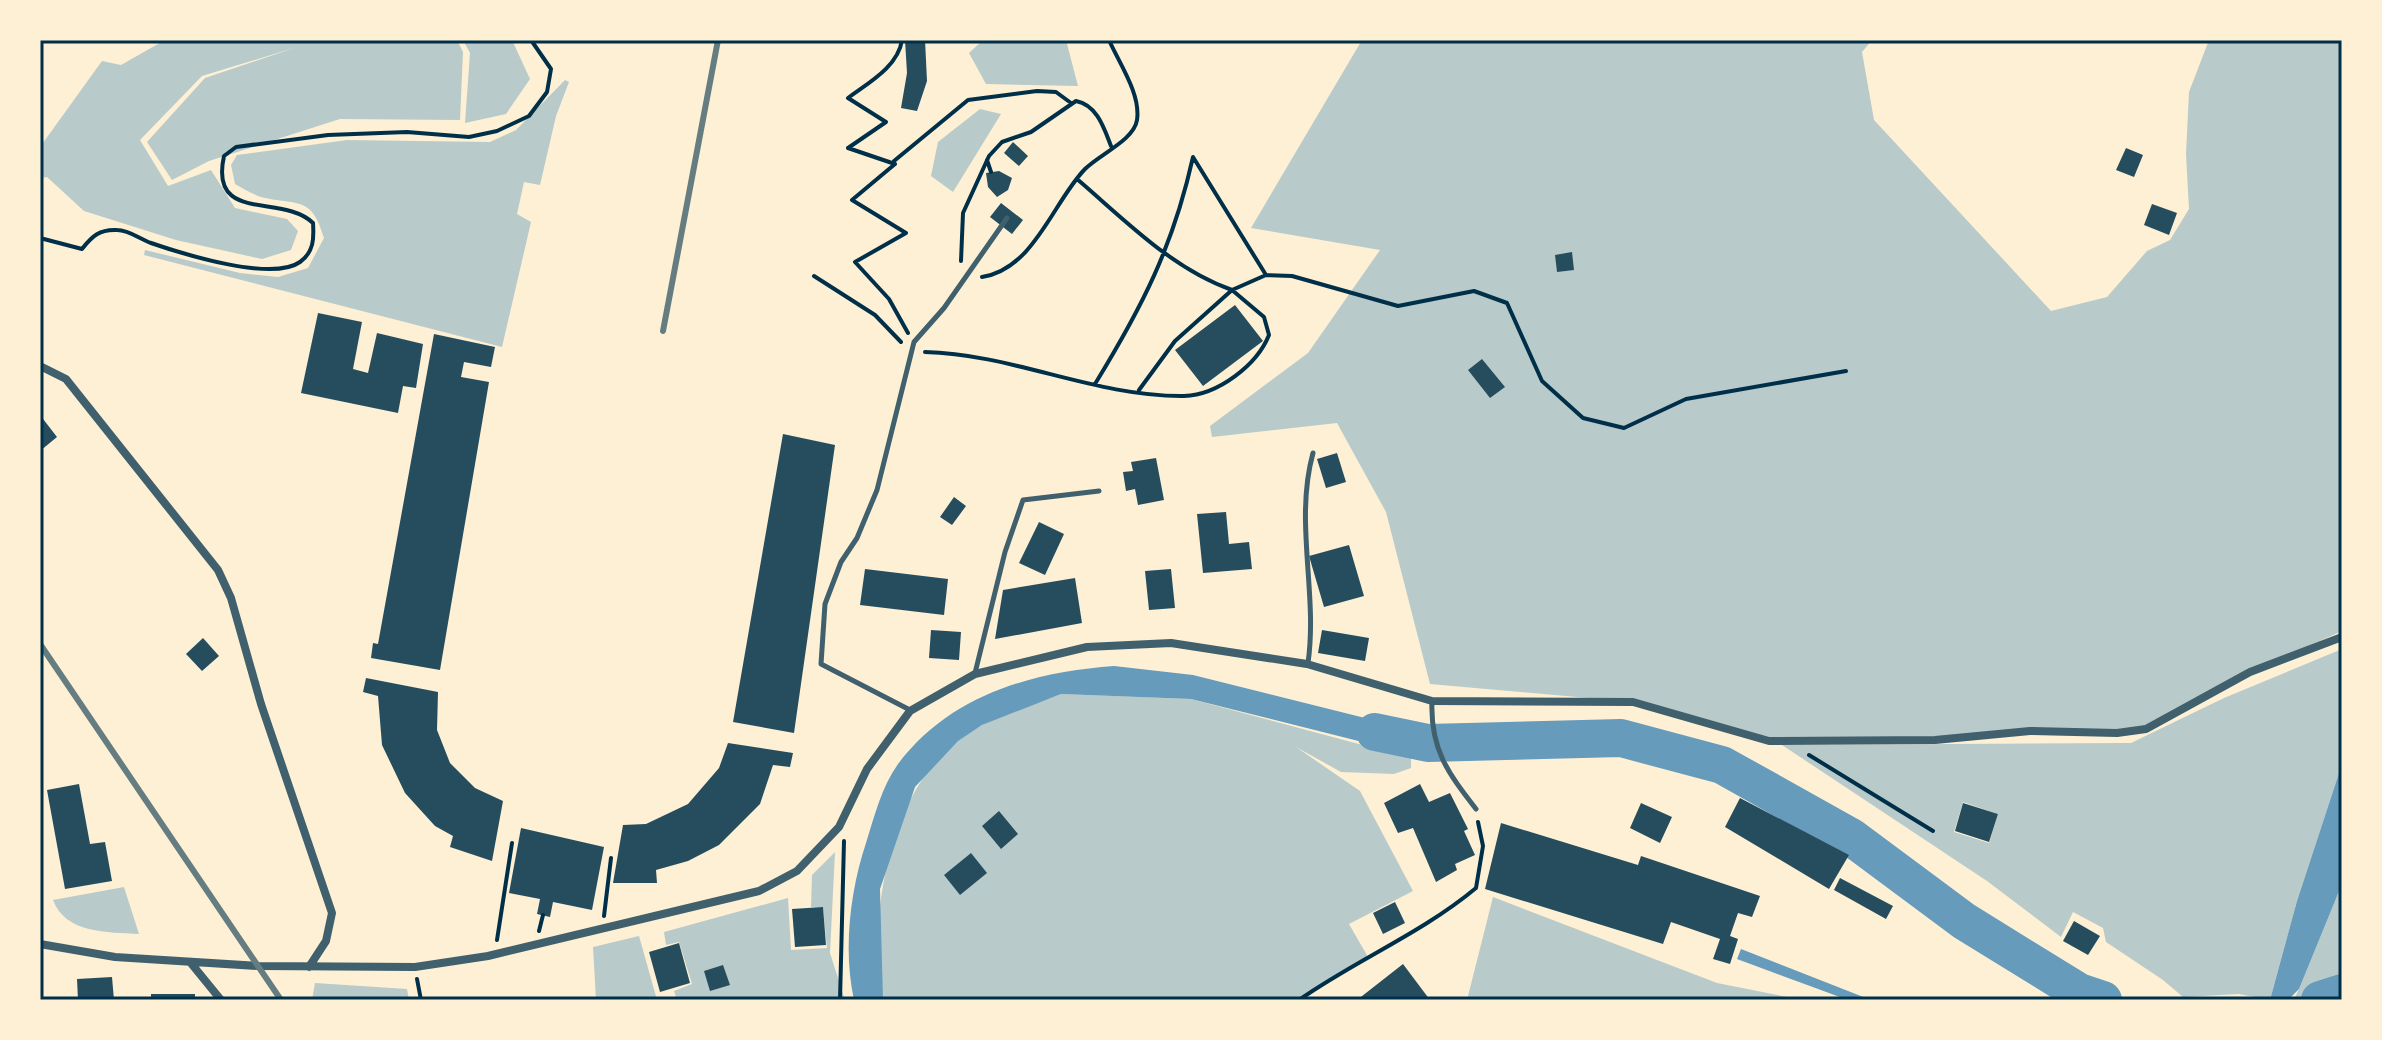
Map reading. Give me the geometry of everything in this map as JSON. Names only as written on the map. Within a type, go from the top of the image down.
[{"type":"street","points":[[40,366],[66,379],[218,570],[231,598],[286,780],[332,913],[326,941],[309,967]]},
{"type":"street","points":[[40,944],[115,957],[190,962],[415,967],[495,954],[759,891],[797,871],[839,827],[867,769],[910,711],[975,674],[1087,647],[1171,643],[1307,664],[1432,701],[1633,702],[1769,741],[1935,740],[2030,731],[2117,733],[2146,729],[2250,672],[2342,637]]},
{"type":"street","points":[[190,962],[221,1000]]},
{"type":"lane","points":[[910,711],[821,664],[825,604],[841,562],[857,538],[877,490],[914,342],[964,280],[1007,218]]},
{"type":"lane","points":[[1307,664],[1313,629],[1305,518],[1307,476],[1313,453]]},
{"type":"lane","points":[[975,674],[1005,552],[1023,500],[1099,491]]},
{"type":"lane","points":[[1432,701],[1431,728],[1445,770],[1476,809]]},
{"type":"lane","points":[[276,781],[286,780]]},
{"type":"path","points":[[40,238],[82,249],[91,237],[102,230],[121,229],[180,252],[229,264],[274,270],[300,262],[314,244],[313,223],[302,213],[254,207],[235,199],[223,187],[221,172],[224,156],[236,147],[328,135],[407,132],[469,137],[497,131],[529,116],[547,92],[551,69],[531,40]]},
{"type":"path","points":[[894,161],[848,148],[886,122],[848,98],[882,73],[900,52],[902,40]]},
{"type":"path","points":[[1109,40],[1136,99],[1137,121],[1130,137],[1111,146],[1077,179],[1035,241],[1012,264],[993,275],[964,280],[959,249],[963,213],[988,162],[1002,142],[1031,132],[1071,103],[1086,103],[1101,120],[1111,146]]},
{"type":"path","points":[[914,342],[889,299],[855,262],[906,233],[852,200],[968,100],[1037,91],[1056,92],[1071,103]]},
{"type":"path","points":[[1095,384],[1151,289],[1183,205],[1193,157],[1266,275]]},
{"type":"path","points":[[988,162],[991,172]]},
{"type":"path","points":[[814,276],[875,315],[910,351],[982,356],[1095,384],[1185,396],[1210,390],[1240,371],[1263,350],[1269,335],[1264,317],[1232,290],[1204,280],[1164,253],[1077,179]]},
{"type":"path","points":[[1139,390],[1175,341],[1232,290],[1266,275],[1292,276],[1398,306],[1474,291],[1507,303],[1542,381],[1583,418],[1624,428],[1686,399],[1846,371]]},
{"type":"path","points":[[1785,741],[1933,831]]},
{"type":"path","points":[[1299,1000],[1337,973],[1449,910],[1476,888],[1483,846],[1476,809]]},
{"type":"path","points":[[839,827],[844,841],[840,1000]]},
{"type":"path","points":[[495,954],[512,843]]},
{"type":"path","points":[[603,930],[611,858]]},
{"type":"shaded area","points":[[165,40],[457,40],[463,52],[460,120],[340,119],[209,161],[172,180],[147,142],[205,78],[297,47],[202,76],[140,140],[168,186],[211,170],[235,208],[287,219],[298,231],[291,250],[262,259],[176,240],[84,211],[47,177],[40,178],[40,147],[102,61],[121,65]]},
{"type":"shaded area","points":[[463,40],[512,40],[530,79],[506,114],[465,123],[470,53]]},
{"type":"shaded area","points":[[983,40],[1066,40],[1078,86],[986,84],[969,53]]},
{"type":"shaded area","points":[[1362,40],[1872,40],[1862,52],[1874,120],[2051,311],[2107,297],[2147,251],[2170,240],[2189,209],[2186,154],[2189,92],[2209,40],[2342,40],[2342,631],[2250,672],[2146,729],[2030,731],[1935,740],[1769,741],[1633,702],[1430,684],[1386,512],[1337,423],[1212,437],[1210,426],[1308,353],[1380,250],[1251,228]]},
{"type":"shaded area","points":[[565,80],[569,82],[556,116],[540,185],[524,182],[517,214],[531,222],[502,347],[144,255],[145,250],[240,273],[278,277],[308,268],[324,238],[315,215],[303,205],[261,197],[235,184],[231,165],[237,155],[347,140],[490,142],[516,130]]},
{"type":"shaded area","points":[[980,109],[1001,114],[953,192],[931,176],[938,142]]},
{"type":"shaded area","points":[[2342,649],[2342,764],[2297,901],[2270,1000],[2239,994],[2183,997],[2106,942],[2103,928],[2073,912],[2061,937],[1987,881],[1782,745],[2131,743],[2224,698]],"holes":[[[1963,802],[1998,814],[1989,843],[1954,832]]]},
{"type":"shaded area","points":[[1061,694],[1191,699],[1411,758],[1411,768],[1394,774],[1341,772],[1296,747],[1360,791],[1413,891],[1349,924],[1368,957],[1299,1000],[883,1000],[878,931],[882,894],[900,822],[916,789],[936,761],[961,738],[997,718]]},
{"type":"shaded area","points":[[835,852],[830,953],[845,1000],[677,1000],[674,991],[692,984],[679,942],[666,945],[664,932],[788,898],[791,950],[827,948],[823,908],[811,907],[812,875]]},
{"type":"shaded area","points":[[2342,884],[2342,987],[2294,1000],[2299,989]]},
{"type":"shaded area","points":[[124,887],[139,934],[101,931],[77,925],[59,911],[53,900]]},
{"type":"shaded area","points":[[1493,897],[1717,983],[1802,1000],[1467,1000]]},
{"type":"shaded area","points":[[639,936],[657,1000],[596,1000],[593,947]]},
{"type":"shaded area","points":[[315,983],[407,989],[409,1000],[312,1000]]},
{"type":"water","points":[[1114,666],[1193,675],[1421,732],[1430,759],[1191,699],[1061,694],[982,725],[958,741],[915,787],[880,889],[883,1000],[854,1000],[849,941],[856,881],[879,802],[898,764],[942,720],[995,691],[1053,674]]},
{"type":"water","points":[[2342,764],[2342,884],[2299,989],[2288,1000],[2270,1000],[2297,901]]},
{"type":"water","points":[[1741,949],[1871,1000],[1848,1000],[1737,959]]},
{"type":"building","points":[[905,40],[925,40],[927,81],[917,111],[901,108],[907,73]]},
{"type":"building","points":[[1013,142],[1028,156],[1019,166],[1004,153]]},
{"type":"building","points":[[2126,148],[2143,155],[2134,177],[2116,170]]},
{"type":"building","points":[[999,171],[1012,178],[1008,190],[997,197],[988,187],[986,173]]},
{"type":"building","points":[[1001,203],[1023,220],[1012,234],[990,217]]},
{"type":"building","points":[[2152,204],[2177,213],[2169,235],[2144,225]]},
{"type":"building","points":[[1572,252],[1574,270],[1557,272],[1555,255]]},
{"type":"building","points":[[1235,305],[1263,341],[1203,386],[1175,350]]},
{"type":"building","points":[[318,313],[362,322],[353,369],[368,373],[377,333],[423,344],[416,388],[403,386],[398,413],[301,393]]},
{"type":"building","points":[[434,334],[495,347],[491,367],[464,362],[461,377],[489,382],[440,670],[371,658],[373,643],[378,644]]},
{"type":"building","points":[[1482,359],[1505,387],[1490,398],[1468,370]]},
{"type":"building","points":[[40,415],[57,437],[40,451]]},
{"type":"building","points":[[783,434],[835,445],[794,733],[733,722]]},
{"type":"building","points":[[1337,453],[1346,482],[1326,488],[1317,459]]},
{"type":"building","points":[[1156,458],[1164,500],[1138,505],[1135,489],[1126,491],[1123,472],[1133,471],[1131,462]]},
{"type":"building","points":[[954,497],[966,506],[952,525],[940,517]]},
{"type":"building","points":[[1226,512],[1229,544],[1249,542],[1252,569],[1203,573],[1197,514]]},
{"type":"building","points":[[1039,522],[1064,534],[1045,575],[1019,563]]},
{"type":"building","points":[[1349,545],[1364,596],[1324,607],[1309,556]]},
{"type":"building","points":[[865,569],[948,579],[944,615],[860,605]]},
{"type":"building","points":[[1171,569],[1175,608],[1149,610],[1145,571]]},
{"type":"building","points":[[1075,578],[1082,623],[995,639],[1003,590]]},
{"type":"building","points":[[931,630],[961,632],[959,660],[929,658]]},
{"type":"building","points":[[1322,630],[1369,638],[1365,661],[1318,653]]},
{"type":"building","points":[[203,638],[219,656],[202,671],[186,654]]},
{"type":"building","points":[[366,678],[438,692],[437,730],[450,763],[475,788],[503,801],[492,861],[450,847],[453,836],[435,826],[405,793],[382,745],[378,696],[363,692]]},
{"type":"building","points":[[728,743],[793,753],[790,767],[773,765],[760,804],[719,845],[688,861],[656,870],[657,883],[613,883],[623,825],[646,824],[688,804],[719,768]]},
{"type":"building","points":[[79,784],[90,844],[105,842],[112,881],[65,889],[47,790]]},
{"type":"building","points":[[1420,784],[1429,802],[1450,793],[1468,829],[1464,831],[1475,855],[1455,864],[1457,870],[1436,882],[1413,828],[1398,833],[1384,803]]},
{"type":"building","points":[[1740,798],[1849,855],[1829,889],[1725,827]]},
{"type":"building","points":[[1641,803],[1672,817],[1660,843],[1630,828]]},
{"type":"building","points":[[1963,803],[1998,814],[1989,842],[1955,831]]},
{"type":"building","points":[[999,811],[1018,834],[1001,849],[982,826]]},
{"type":"building","points":[[1501,823],[1638,865],[1641,856],[1760,896],[1752,917],[1738,913],[1730,936],[1738,939],[1730,964],[1713,959],[1720,939],[1671,922],[1663,944],[1485,889]]},
{"type":"building","points":[[521,828],[604,847],[592,910],[553,902],[550,917],[537,914],[540,899],[509,893]]},
{"type":"building","points":[[971,853],[987,873],[960,895],[944,875]]},
{"type":"building","points":[[1840,878],[1893,906],[1886,919],[1834,890]]},
{"type":"building","points":[[1395,902],[1405,923],[1383,934],[1373,913]]},
{"type":"building","points":[[823,907],[826,945],[795,947],[792,909]]},
{"type":"building","points":[[2074,921],[2100,936],[2088,955],[2063,941]]},
{"type":"building","points":[[679,943],[690,983],[660,992],[649,952]]},
{"type":"building","points":[[1403,964],[1430,1000],[1357,1000]]},
{"type":"building","points":[[723,965],[730,985],[710,991],[704,971]]},
{"type":"building","points":[[112,977],[114,1000],[78,1000],[77,979]]},
{"type":"building","points":[[151,994],[195,994],[195,1000],[151,1000]]},
{"type":"waterway","points":[[1375,732],[1428,743],[1621,738],[1722,765],[1851,837],[1964,921],[2079,992],[2103,1000]]},
{"type":"waterway","points":[[2320,1000],[2342,993]]},
{"type":"railway","points":[[663,331],[718,40]]},
{"type":"railway","points":[[40,644],[281,1000]]}]
